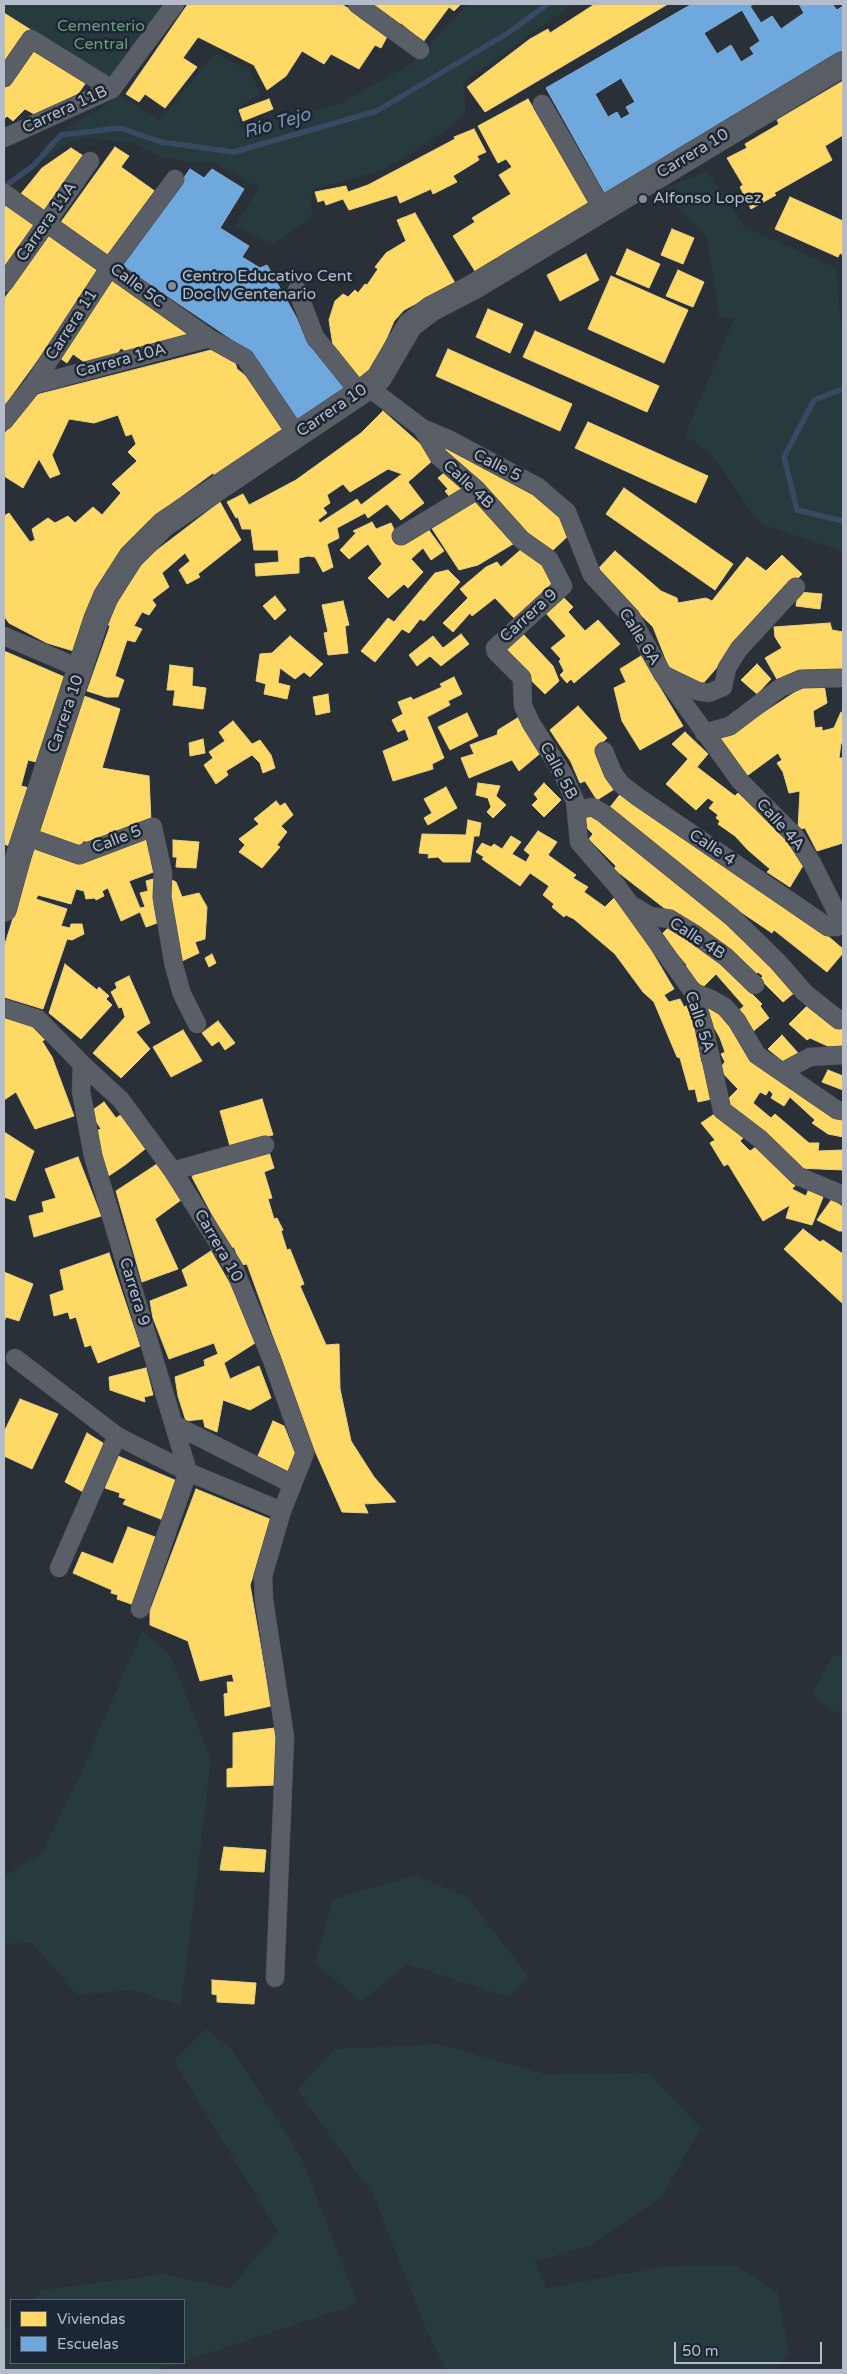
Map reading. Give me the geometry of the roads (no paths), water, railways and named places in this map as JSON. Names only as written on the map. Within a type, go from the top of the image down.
[{"type":"street","name":"Carrera 11B","points":[[4,138],[112,90],[176,4]]},
{"type":"street","points":[[357,4],[420,50]]},
{"type":"street","points":[[4,78],[31,39],[112,90]]},
{"type":"street","name":"Carrera 10","points":[[4,909],[16,846],[81,669],[96,620],[106,596],[131,557],[164,524],[364,390],[379,378],[410,325],[431,309],[475,286],[843,64]]},
{"type":"street","points":[[542,104],[602,208]]},
{"type":"street","name":"Carrera 11A","points":[[4,283],[90,161]]},
{"type":"street","name":"Carrera 11","points":[[4,421],[33,384],[110,267],[174,179]]},
{"type":"street","name":"Calle 5C","points":[[8,196],[210,338],[245,358],[297,435]]},
{"type":"street","name":"Calle 4B","points":[[298,290],[315,337],[364,390],[422,428],[439,457],[477,490],[522,540],[549,559],[563,586]]},
{"type":"street","name":"Carrera 10A","points":[[33,384],[210,338]]},
{"type":"street","name":"Calle 5","points":[[422,428],[448,439],[538,487],[567,512]]},
{"type":"street","points":[[401,536],[477,490]]},
{"type":"street","name":"Calle 6A","points":[[567,512],[592,575],[631,616],[662,673],[704,733]]},
{"type":"street","name":"Carrera 9","points":[[496,648],[563,586]]},
{"type":"street","points":[[662,673],[697,691],[709,692],[723,687],[727,668],[739,649],[796,587]]},
{"type":"street","points":[[4,636],[81,669]]},
{"type":"street","name":"Calle 5B","points":[[496,648],[496,652],[522,678],[523,706],[530,723],[563,774],[577,810],[576,826],[579,842],[659,942]]},
{"type":"street","points":[[704,733],[730,726],[780,688],[800,679],[821,677],[843,678]]},
{"type":"street","name":"Calle 4A","points":[[704,733],[740,781],[794,835],[812,863],[839,917],[837,927]]},
{"type":"street","name":"Calle 4","points":[[604,751],[613,773],[621,784],[638,797],[828,927],[837,927]]},
{"type":"street","points":[[577,810],[592,807],[603,814],[732,917],[778,962],[805,993],[839,1020]]},
{"type":"street","name":"Calle 5","points":[[16,846],[79,854],[153,826],[163,873],[162,897],[174,966],[182,994],[197,1024]]},
{"type":"street","name":"Calle 4B","points":[[632,906],[650,916],[670,919],[693,933],[726,957],[755,985]]},
{"type":"street","name":"Calle 5A","points":[[659,942],[693,992],[704,1027],[722,1110],[760,1139],[798,1176],[843,1195]]},
{"type":"street","points":[[693,992],[711,998],[724,1007],[738,1021],[757,1055],[837,1110],[843,1111]]},
{"type":"street","points":[[4,1008],[38,1019],[82,1064]]},
{"type":"street","points":[[782,1072],[810,1058],[843,1055]]},
{"type":"street","name":"Carrera 10","points":[[82,1064],[121,1100],[173,1171],[234,1268],[272,1360],[305,1453],[282,1511],[263,1576],[264,1600],[285,1737],[275,1978]]},
{"type":"street","name":"Carrera 9","points":[[82,1064],[81,1091],[93,1156],[188,1472]]},
{"type":"street","points":[[173,1171],[265,1145]]},
{"type":"street","points":[[15,1358],[117,1436],[188,1472],[282,1511]]},
{"type":"street","points":[[175,1425],[292,1484]]},
{"type":"street","points":[[60,1568],[117,1436]]},
{"type":"street","points":[[140,1609],[188,1472]]},
{"type":"waterway","name":"Rio Tejo","points":[[4,187],[33,166],[61,135],[120,128],[161,142],[234,152],[377,111],[508,33],[548,4]]},
{"type":"waterway","name":"Rio Tejo","points":[[843,389],[814,400],[784,457],[797,510],[843,521]]},
{"type":"place","name":"Alfonso Lopez","points":[[643,199]]},
{"type":"place","name":"Centro Educativo Cent Doc Iv Centenario","points":[[172,286]]},
{"type":"park label","name":"Cementerio Central","points":[[101,36]]}]
